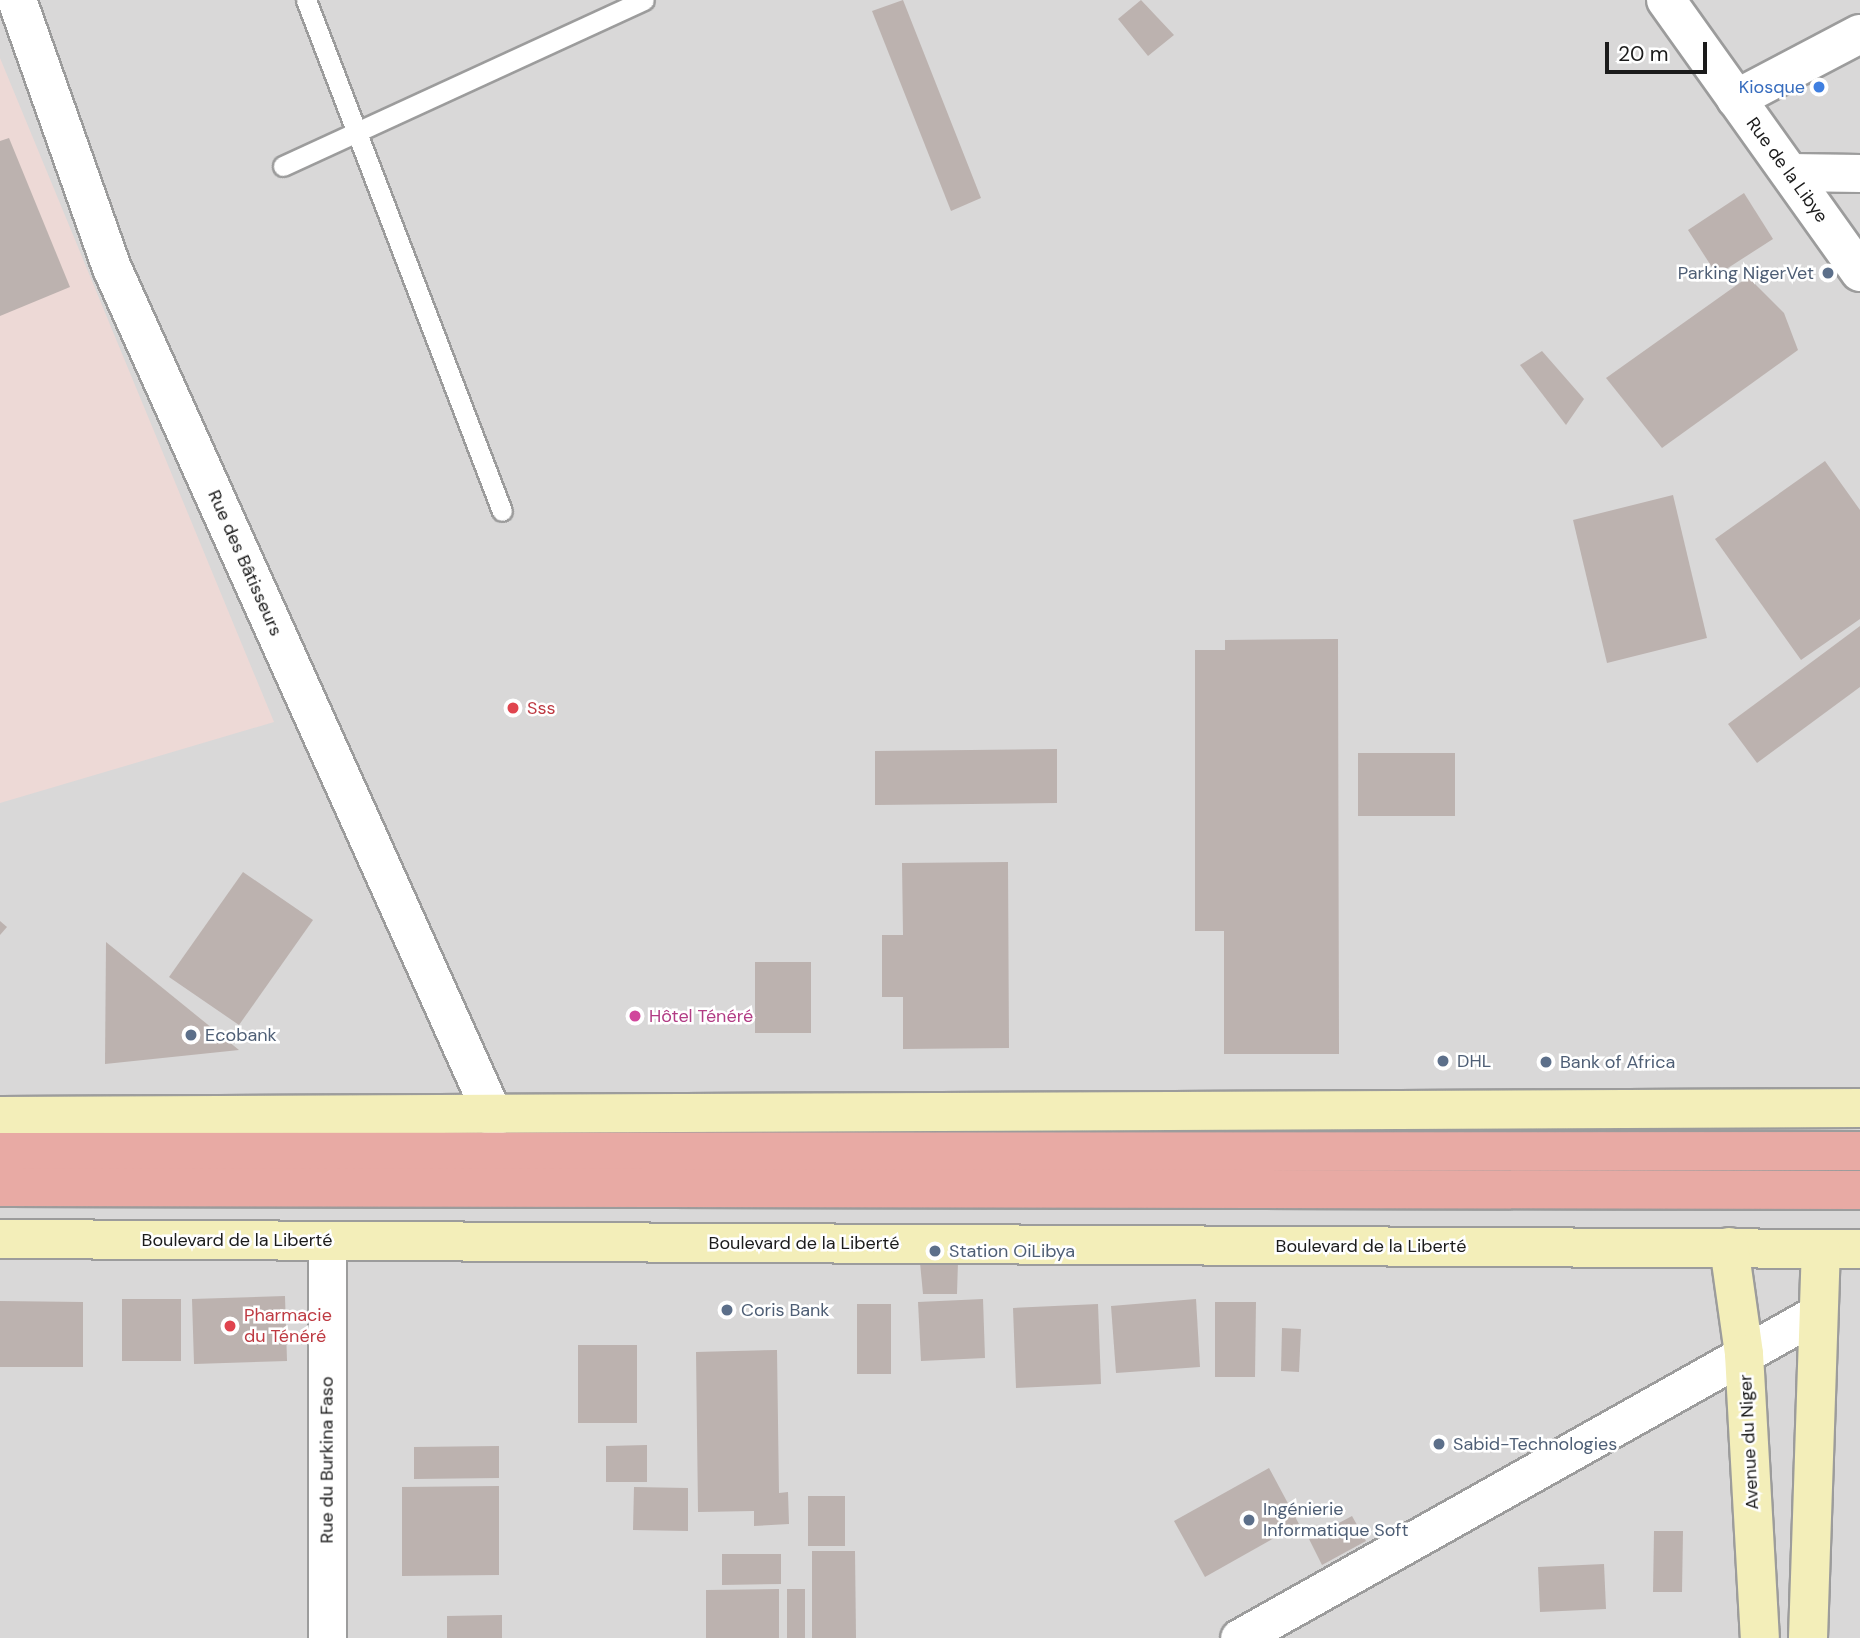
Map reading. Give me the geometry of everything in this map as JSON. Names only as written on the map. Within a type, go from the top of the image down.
[{"type":"highway","points":[[0,1152],[1860,1151]]},
{"type":"highway","points":[[0,1187],[1860,1190]]},
{"type":"main road","points":[[0,1115],[494,1117],[1860,1108]]},
{"type":"main road","name":"Boulevard de la Liberté","points":[[0,1239],[1729,1247],[1860,1250]]},
{"type":"main road","name":"Avenue du Niger","points":[[1729,1247],[1744,1354],[1760,1638]]},
{"type":"main road","points":[[1808,1638],[1814,1315],[1821,1250]]},
{"type":"street","name":"Rue des Bâtisseurs","points":[[17,0],[112,268],[494,1117]]},
{"type":"street","name":"Rue de la Libye","points":[[1665,0],[1860,272]]},
{"type":"street","points":[[1736,99],[1860,34]]},
{"type":"street","points":[[1789,172],[1860,173]]},
{"type":"street","name":"Rue du Burkina Faso","points":[[327,1241],[327,1638]]},
{"type":"street","points":[[1239,1638],[1814,1315]]},
{"type":"lane","points":[[306,0],[502,511]]},
{"type":"lane","points":[[284,166],[359,135],[645,0]]},
{"type":"shaded area","points":[[0,0],[1860,0],[1860,1638],[0,1638]]},
{"type":"shaded area","points":[[0,58],[274,722],[0,803]]},
{"type":"building","points":[[903,0],[981,198],[951,211],[872,11]]},
{"type":"building","points":[[1141,0],[1174,35],[1148,56],[1118,19]]},
{"type":"building","points":[[9,138],[70,287],[0,316],[0,141]]},
{"type":"building","points":[[1744,193],[1773,239],[1717,275],[1688,230]]},
{"type":"building","points":[[1748,277],[1784,313],[1798,350],[1662,448],[1606,378]]},
{"type":"building","points":[[1542,351],[1584,399],[1566,425],[1520,365]]},
{"type":"building","points":[[1825,461],[1860,510],[1860,619],[1801,660],[1715,539]]},
{"type":"building","points":[[1673,495],[1707,638],[1607,663],[1573,520]]},
{"type":"building","points":[[1860,626],[1860,687],[1757,763],[1728,724]]},
{"type":"building","points":[[1338,639],[1339,1054],[1224,1054],[1224,931],[1195,931],[1195,650],[1225,650],[1225,640]]},
{"type":"building","points":[[1057,749],[1057,803],[875,805],[875,751]]},
{"type":"building","points":[[1358,753],[1455,753],[1455,816],[1358,816]]},
{"type":"building","points":[[1008,862],[1009,1048],[903,1049],[903,997],[882,997],[882,935],[903,935],[902,863]]},
{"type":"building","points":[[243,872],[313,920],[239,1025],[169,977]]},
{"type":"building","points":[[0,921],[7,927],[0,935]]},
{"type":"building","points":[[106,942],[239,1050],[105,1064]]},
{"type":"building","points":[[755,962],[811,962],[811,1033],[755,1033]]},
{"type":"building","points":[[919,1252],[958,1261],[957,1294],[923,1294]]},
{"type":"building","points":[[285,1296],[287,1361],[194,1364],[192,1299]]},
{"type":"building","points":[[122,1299],[181,1299],[181,1361],[122,1361]]},
{"type":"building","points":[[983,1299],[985,1358],[921,1361],[918,1302]]},
{"type":"building","points":[[1196,1299],[1200,1367],[1116,1373],[1111,1306]]},
{"type":"building","points":[[0,1301],[83,1302],[83,1367],[0,1367]]},
{"type":"building","points":[[1215,1302],[1256,1302],[1255,1377],[1215,1377]]},
{"type":"building","points":[[857,1304],[891,1304],[891,1374],[857,1374]]},
{"type":"building","points":[[1098,1304],[1101,1384],[1016,1388],[1013,1308]]},
{"type":"building","points":[[1282,1328],[1301,1329],[1299,1372],[1281,1371]]},
{"type":"building","points":[[578,1345],[637,1345],[637,1423],[578,1423]]},
{"type":"building","points":[[777,1350],[779,1493],[788,1492],[789,1524],[754,1526],[754,1511],[698,1512],[696,1352]]},
{"type":"building","points":[[647,1445],[647,1482],[606,1482],[606,1446]]},
{"type":"building","points":[[499,1446],[499,1478],[414,1479],[414,1447]]},
{"type":"building","points":[[1269,1468],[1299,1524],[1205,1577],[1174,1521]]},
{"type":"building","points":[[499,1486],[499,1575],[402,1576],[402,1487]]},
{"type":"building","points":[[634,1487],[688,1488],[688,1531],[633,1530]]},
{"type":"building","points":[[808,1496],[845,1496],[845,1546],[808,1546]]},
{"type":"building","points":[[1352,1516],[1366,1541],[1322,1565],[1309,1539]]},
{"type":"building","points":[[1654,1531],[1683,1531],[1682,1592],[1653,1592]]},
{"type":"building","points":[[812,1551],[855,1551],[856,1638],[812,1638]]},
{"type":"building","points":[[722,1554],[781,1554],[781,1584],[722,1585]]},
{"type":"building","points":[[1604,1564],[1606,1609],[1540,1612],[1538,1567]]},
{"type":"building","points":[[779,1589],[779,1638],[706,1638],[706,1590]]},
{"type":"building","points":[[787,1589],[805,1589],[805,1638],[787,1638]]},
{"type":"building","points":[[502,1615],[502,1638],[447,1638],[447,1616]]},
{"type":"place","name":"Kiosque","points":[[1819,87]]},
{"type":"place","name":"Parking NigerVet","points":[[1828,273]]},
{"type":"place","name":"Sss","points":[[513,708]]},
{"type":"place","name":"Hôtel Ténéré","points":[[635,1016]]},
{"type":"place","name":"Ecobank","points":[[191,1035]]},
{"type":"place","name":"DHL","points":[[1443,1061]]},
{"type":"place","name":"Bank of Africa","points":[[1546,1062]]},
{"type":"place","name":"Station OiLibya","points":[[935,1251]]},
{"type":"place","name":"Coris Bank","points":[[727,1310]]},
{"type":"place","name":"Pharmacie du Ténéré","points":[[230,1326]]},
{"type":"place","name":"Sabid-Technologies","points":[[1439,1444]]},
{"type":"place","name":"Ingénierie Informatique Soft","points":[[1249,1520]]}]
